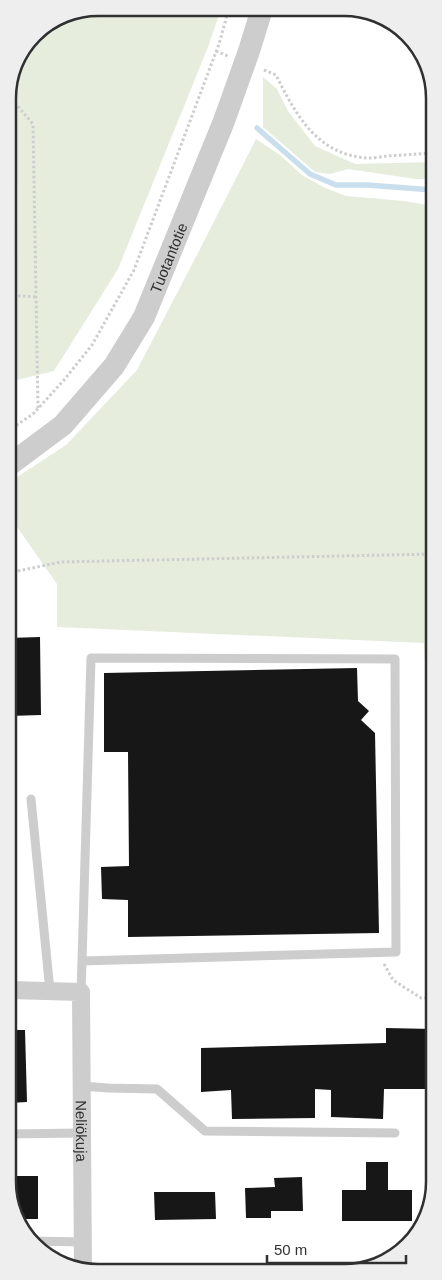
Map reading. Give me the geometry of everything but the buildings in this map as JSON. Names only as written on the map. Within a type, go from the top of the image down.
[{"type":"street","name":"Tuotantotie","points":[[16,460],[62,425],[114,366],[144,317],[224,121],[260,16]]},
{"type":"street","points":[[16,990],[81,992]]},
{"type":"street","name":"Neliökuja","points":[[81,992],[83,1262]]},
{"type":"lane","points":[[81,992],[91,658],[395,659],[396,952],[82,961]]},
{"type":"lane","points":[[31,798],[50,991]]},
{"type":"lane","points":[[82,1086],[157,1090],[205,1131],[395,1132]]},
{"type":"lane","points":[[16,1134],[82,1133]]},
{"type":"lane","points":[[40,1240],[83,1242]]},
{"type":"path","points":[[16,425],[38,408],[64,380],[92,345],[134,270],[219,44],[227,16]]},
{"type":"path","points":[[245,63],[276,75],[288,100],[306,127],[322,141],[342,153],[367,158],[426,154]]},
{"type":"path","points":[[16,104],[33,124],[38,408]]},
{"type":"path","points":[[16,296],[36,297]]},
{"type":"path","points":[[16,572],[61,562],[426,554]]},
{"type":"path","points":[[378,952],[393,980],[421,998],[426,998]]},
{"type":"green space","points":[[98,16],[219,16],[208,47],[118,269],[54,371],[16,380],[16,93],[19,77],[25,62],[33,48],[44,37],[57,27],[82,18]]},
{"type":"green space","points":[[263,77],[277,89],[288,111],[315,146],[355,164],[426,162],[426,179],[348,169],[330,174],[315,172],[263,127]]},
{"type":"green space","points":[[256,139],[280,155],[302,175],[323,187],[346,196],[426,205],[426,688],[424,643],[57,627],[57,584],[16,525],[16,478],[66,445],[137,370]]},
{"type":"waterway","points":[[257,128],[310,174],[336,185],[367,185],[426,189]]}]
